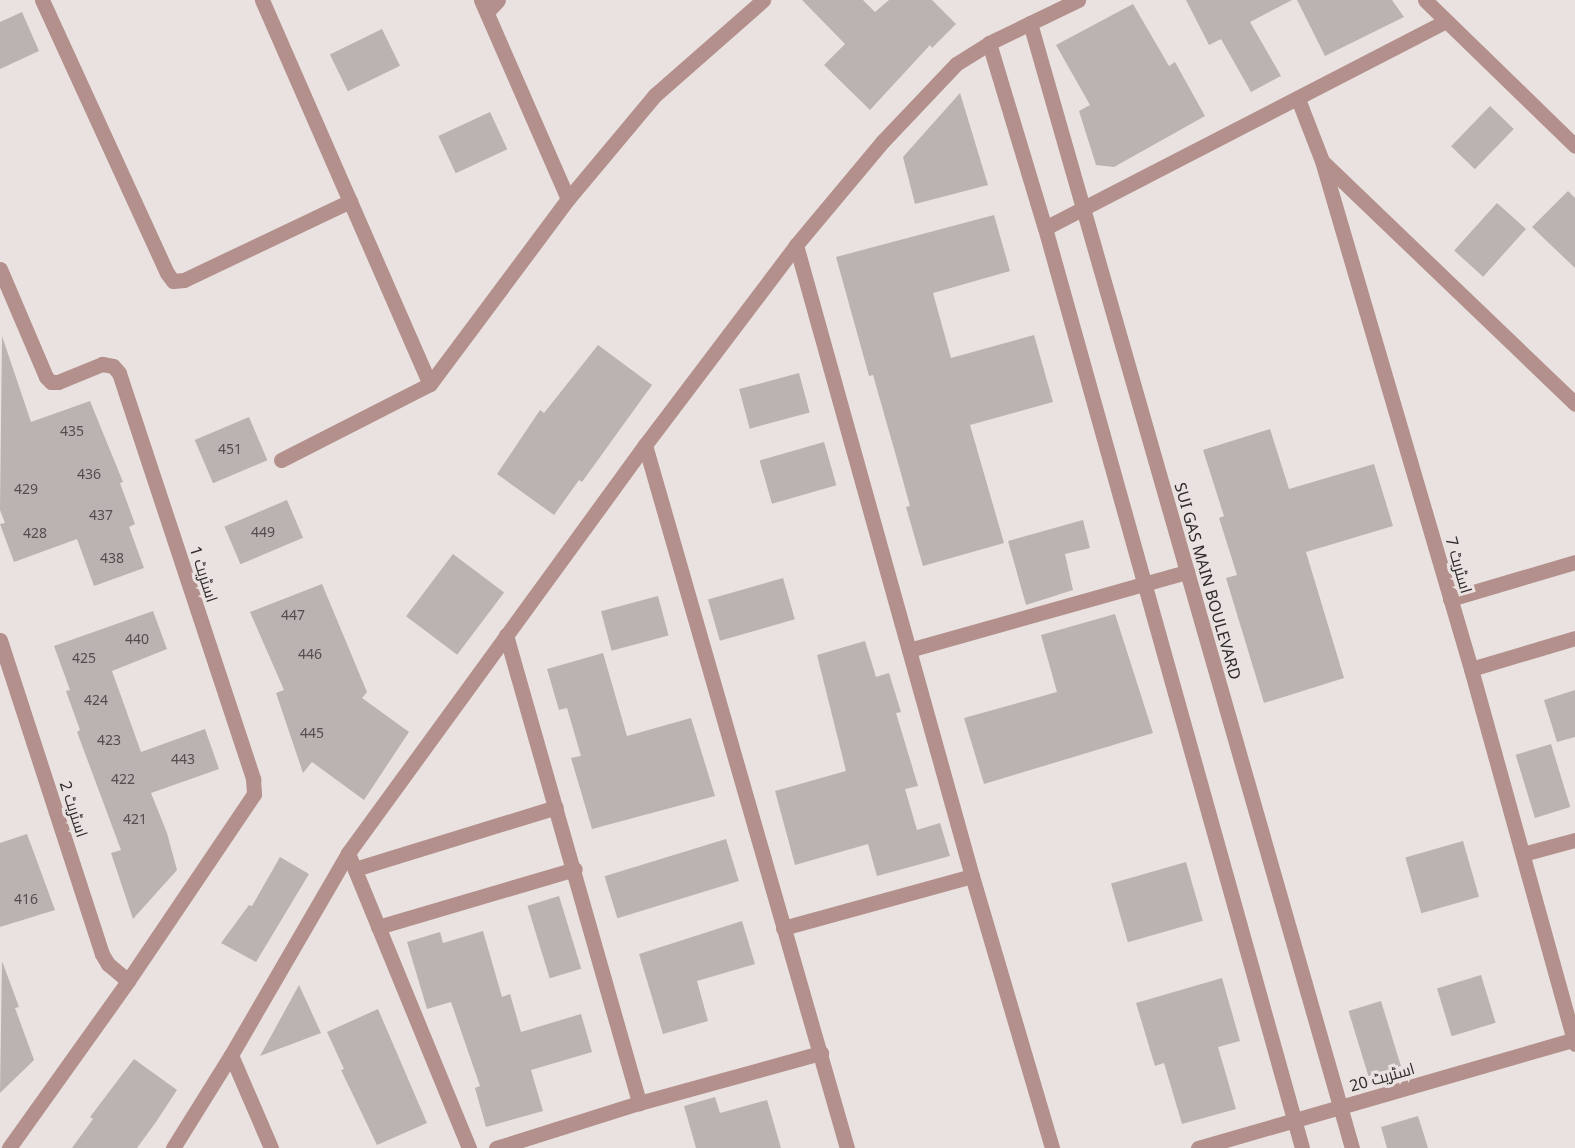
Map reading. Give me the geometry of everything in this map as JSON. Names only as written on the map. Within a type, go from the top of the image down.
[{"type":"street","points":[[42,0],[167,273],[173,281],[184,280],[350,201]]},
{"type":"street","points":[[262,0],[430,384]]},
{"type":"street","points":[[498,0],[484,6],[568,199]]},
{"type":"street","points":[[173,1148],[231,1055],[348,853],[645,445],[796,245],[883,141],[956,64],[989,43],[1078,0]]},
{"type":"street","points":[[1425,0],[1575,146]]},
{"type":"street","points":[[281,460],[430,384],[568,199],[655,94],[759,1]]},
{"type":"street","points":[[1045,228],[1082,211],[1446,21]]},
{"type":"street","name":"SUI GAS MAIN BOULEVARD","points":[[1030,23],[1352,1148]]},
{"type":"street","points":[[989,43],[1045,228],[1146,584],[1302,1148]]},
{"type":"street","name":"اسٹریٹ 7","points":[[1298,99],[1322,161],[1471,669],[1575,1041]]},
{"type":"street","points":[[1322,161],[1575,404]]},
{"type":"street","points":[[796,245],[972,876],[1052,1148]]},
{"type":"street","name":"اسٹریٹ 1","points":[[0,269],[46,377],[51,382],[58,382],[102,364],[112,366],[119,373],[253,779],[254,794],[249,806],[128,981]]},
{"type":"street","points":[[645,445],[847,1148]]},
{"type":"street","points":[[1450,599],[1575,562]]},
{"type":"street","points":[[909,650],[1187,572]]},
{"type":"street","points":[[506,635],[639,1103]]},
{"type":"street","points":[[1471,669],[1575,638]]},
{"type":"street","name":"اسٹریٹ 2","points":[[0,640],[102,954],[108,964],[128,981]]},
{"type":"street","points":[[355,870],[556,807]]},
{"type":"street","points":[[1523,854],[1575,840]]},
{"type":"street","points":[[348,853],[470,1148]]},
{"type":"street","points":[[378,927],[574,869]]},
{"type":"street","points":[[783,928],[972,876]]},
{"type":"street","points":[[9,1148],[128,981]]},
{"type":"street","name":"اسٹریٹ 20","points":[[1198,1148],[1575,1041]]},
{"type":"street","points":[[496,1148],[639,1103],[820,1053]]},
{"type":"street","points":[[231,1055],[271,1148]]},
{"type":"building","points":[[802,0],[863,0],[875,12],[889,0],[932,0],[956,24],[932,48],[930,45],[870,110],[824,65],[845,44]]},
{"type":"building","points":[[1186,0],[1292,0],[1250,22],[1281,76],[1251,92],[1221,39],[1209,45]]},
{"type":"building","points":[[1297,0],[1392,0],[1404,17],[1325,56]]},
{"type":"building","points":[[1133,4],[1169,66],[1175,62],[1205,116],[1114,167],[1096,165],[1079,111],[1090,105],[1056,45]]},
{"type":"building","points":[[22,12],[39,51],[0,69],[0,22]]},
{"type":"building","points":[[382,29],[400,66],[348,91],[330,54]]},
{"type":"building","points":[[960,93],[988,185],[915,204],[903,157]]},
{"type":"building","points":[[1490,106],[1514,129],[1475,169],[1451,146]]},
{"type":"building","points":[[490,112],[507,149],[456,173],[438,136]]},
{"type":"building","points":[[1568,191],[1575,198],[1575,268],[1532,227]]},
{"type":"building","points":[[1497,203],[1526,229],[1483,277],[1454,251]]},
{"type":"building","points":[[994,215],[1010,271],[933,293],[951,358],[1034,335],[1053,402],[970,425],[1004,543],[923,566],[906,507],[910,506],[900,470],[873,375],[869,376],[836,257]]},
{"type":"building","points":[[2,336],[31,422],[90,401],[123,482],[120,483],[135,524],[129,527],[144,568],[94,586],[77,539],[14,562],[0,524],[5,523],[0,510]]},
{"type":"building","points":[[598,345],[652,385],[582,482],[579,480],[554,515],[497,474],[540,410],[544,413]]},
{"type":"building","points":[[799,373],[810,413],[750,429],[739,389]]},
{"type":"building","points":[[249,417],[267,460],[213,483],[195,440]]},
{"type":"building","points":[[1270,429],[1289,489],[1374,464],[1393,526],[1306,552],[1344,678],[1264,703],[1226,578],[1237,575],[1219,518],[1224,516],[1203,450]]},
{"type":"building","points":[[824,442],[836,485],[772,504],[760,460]]},
{"type":"building","points":[[287,500],[303,538],[240,564],[224,527]]},
{"type":"building","points":[[1083,520],[1090,548],[1065,554],[1073,590],[1026,605],[1008,541]]},
{"type":"building","points":[[453,554],[504,593],[457,655],[406,616]]},
{"type":"building","points":[[783,578],[795,619],[720,641],[708,599]]},
{"type":"building","points":[[322,584],[367,692],[362,698],[409,732],[364,800],[312,762],[303,773],[276,693],[284,690],[250,612]]},
{"type":"building","points":[[658,596],[669,636],[612,651],[601,611]]},
{"type":"building","points":[[153,611],[167,649],[112,671],[141,752],[205,729],[219,769],[151,793],[167,833],[177,870],[133,919],[111,853],[121,850],[77,732],[80,730],[66,691],[70,690],[54,646]]},
{"type":"building","points":[[1115,614],[1153,733],[984,784],[964,718],[1057,692],[1041,635]]},
{"type":"building","points":[[865,641],[876,677],[889,673],[901,712],[896,713],[918,786],[905,789],[917,830],[940,823],[950,856],[877,876],[868,844],[795,865],[775,791],[846,771],[817,655]]},
{"type":"building","points":[[603,653],[627,736],[691,718],[715,796],[592,829],[571,758],[581,756],[567,708],[559,710],[547,669]]},
{"type":"building","points":[[1575,690],[1575,737],[1557,742],[1544,700]]},
{"type":"building","points":[[1551,744],[1570,807],[1535,818],[1516,755]]},
{"type":"building","points":[[27,834],[55,910],[0,927],[0,843]]},
{"type":"building","points":[[726,839],[739,881],[617,918],[605,876]]},
{"type":"building","points":[[1463,841],[1479,897],[1421,913],[1405,858]]},
{"type":"building","points":[[280,857],[309,874],[256,962],[221,943],[249,905],[252,906]]},
{"type":"building","points":[[1186,862],[1203,921],[1128,942],[1111,883]]},
{"type":"building","points":[[559,896],[581,969],[550,978],[527,906]]},
{"type":"building","points":[[742,921],[755,964],[697,981],[708,1021],[663,1034],[639,954]]},
{"type":"building","points":[[483,931],[502,997],[510,994],[521,1032],[581,1014],[592,1052],[531,1070],[543,1111],[486,1127],[475,1088],[480,1086],[451,1002],[427,1009],[407,942],[440,932],[443,943]]},
{"type":"building","points":[[2,961],[19,1007],[15,1008],[34,1060],[0,1093]]},
{"type":"building","points":[[1481,975],[1496,1023],[1452,1036],[1437,988]]},
{"type":"building","points":[[1222,978],[1240,1041],[1218,1047],[1236,1109],[1182,1124],[1164,1063],[1155,1066],[1136,1003]]},
{"type":"building","points":[[299,985],[321,1033],[260,1056]]},
{"type":"building","points":[[1381,1001],[1401,1066],[1368,1076],[1348,1011]]},
{"type":"building","points":[[378,1009],[427,1123],[377,1145],[341,1070],[344,1069],[327,1032]]},
{"type":"building","points":[[134,1059],[177,1090],[156,1122],[137,1148],[72,1148],[93,1119],[90,1117]]},
{"type":"building","points":[[715,1097],[720,1113],[767,1100],[781,1148],[696,1148],[684,1106]]},
{"type":"building","points":[[1418,1116],[1428,1148],[1387,1148],[1381,1127]]}]
